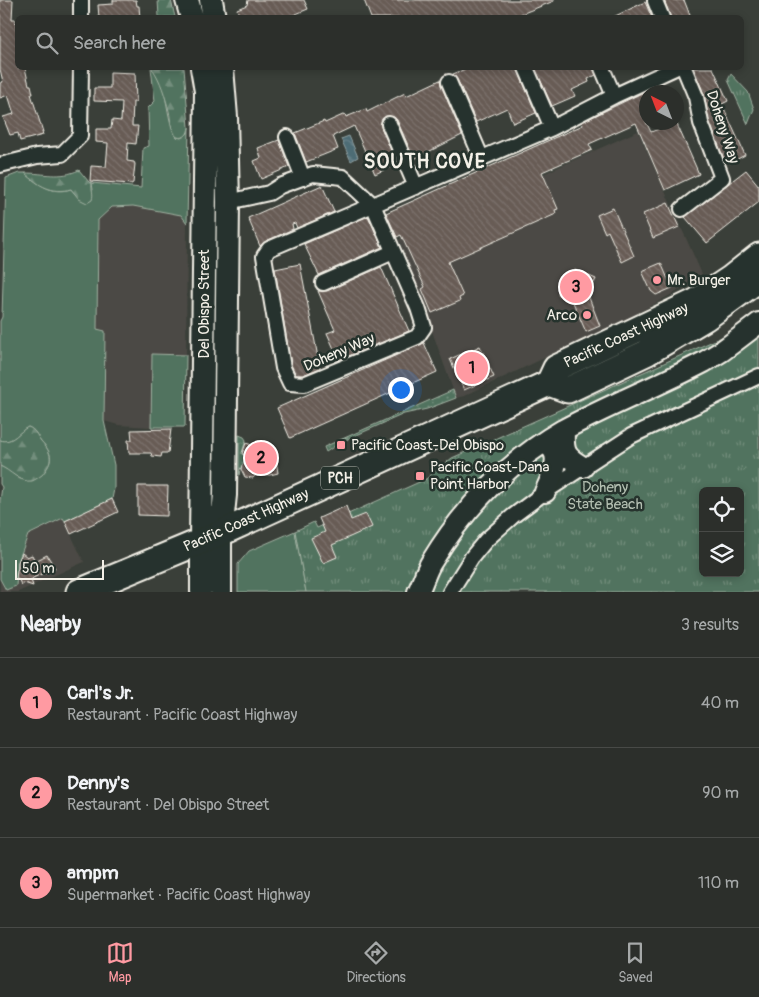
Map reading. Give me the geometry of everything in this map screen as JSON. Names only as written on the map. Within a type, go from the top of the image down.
[{"type":"highway","name":"Pacific Coast Highway","points":[[79,592],[211,537],[549,383],[556,368],[697,301],[730,279],[759,256]]},
{"type":"highway","name":"Pacific Coast Highway","points":[[549,383],[568,390],[646,353],[705,318],[759,279]]},
{"type":"highway","points":[[646,353],[690,342],[759,301]]},
{"type":"main road","points":[[187,0],[191,15]]},
{"type":"main road","points":[[210,0],[213,15]]},
{"type":"main road","name":"Del Obispo Street","points":[[202,70],[206,91],[211,537]]},
{"type":"main road","name":"Del Obispo Street","points":[[211,537],[225,495],[228,202],[226,117],[222,70]]},
{"type":"street","points":[[81,0],[81,15]]},
{"type":"street","points":[[655,1],[661,15]]},
{"type":"street","points":[[1,160],[62,154],[80,136],[81,70]]},
{"type":"street","points":[[527,70],[552,128]]},
{"type":"street","points":[[603,70],[614,96]]},
{"type":"street","name":"Doheny Way","points":[[228,202],[269,193],[280,186],[313,174],[343,176],[373,205],[418,308],[424,327],[417,337],[304,384],[290,383],[283,368],[264,256],[269,249],[373,205],[416,187],[482,159],[552,128],[614,96],[671,70]]},
{"type":"street","name":"Doheny Way","points":[[682,209],[722,178],[701,123],[696,98],[685,70]]},
{"type":"street","points":[[449,82],[482,159]]},
{"type":"street","points":[[388,124],[416,187]]},
{"type":"street","points":[[288,137],[303,178]]},
{"type":"street","points":[[323,283],[393,252]]},
{"type":"street","points":[[418,592],[431,562],[463,517],[506,472],[544,442],[564,430],[704,362],[759,323]]},
{"type":"street","points":[[450,592],[472,557],[486,540],[513,516],[545,492],[631,436],[759,376]]},
{"type":"street","points":[[564,430],[563,445],[565,453],[570,459],[583,467]]},
{"type":"street","points":[[544,442],[554,451],[556,460],[552,477],[545,492]]},
{"type":"street","points":[[201,592],[211,537]]},
{"type":"street","points":[[211,537],[221,592]]},
{"type":"shaded area","points":[[638,131],[702,274],[674,293],[629,318],[464,396],[456,398],[399,239]]},
{"type":"shaded area","points":[[133,206],[181,215],[187,223],[186,355],[152,355],[151,427],[118,425],[104,421],[105,331],[97,329],[98,220],[112,207]]},
{"type":"shaded area","points":[[63,518],[84,562],[18,592],[0,592],[0,579],[6,590],[15,584],[18,562],[28,535]]},
{"type":"green space","points":[[158,0],[171,0],[175,15],[159,15]]},
{"type":"green space","points":[[151,70],[157,75],[161,83],[170,121],[177,137],[181,138],[188,133],[189,127],[187,223],[181,215],[133,206],[112,207],[98,220],[97,329],[105,331],[104,421],[114,465],[112,499],[65,521],[63,518],[28,535],[18,562],[16,586],[6,590],[0,579],[0,501],[2,487],[0,484],[0,466],[20,479],[39,477],[47,468],[50,455],[46,446],[34,431],[28,427],[12,439],[0,440],[0,321],[2,317],[6,178],[19,173],[25,173],[46,188],[58,191],[71,189],[75,194],[93,190],[92,183],[141,188],[143,148],[149,146],[148,108],[155,101]]},
{"type":"green space","points":[[153,70],[184,70],[189,127],[184,137],[177,137],[173,131],[169,111],[158,78]]},
{"type":"green space","points":[[731,74],[748,92],[754,109],[748,124],[728,80]]},
{"type":"green space","points":[[79,170],[92,183],[92,200],[87,203],[79,199],[71,189],[52,190],[46,188],[35,182],[25,173],[59,175]]},
{"type":"green space","name":"Doheny State Beach","points":[[759,315],[759,592],[306,592],[295,531],[314,522],[317,528],[426,479],[452,458],[742,328]]},
{"type":"green space","points":[[152,354],[186,355],[185,427],[151,427]]},
{"type":"green space","points":[[453,390],[456,398],[427,409],[404,414],[341,442],[326,452],[324,447]]},
{"type":"green space","points":[[28,427],[36,433],[50,457],[46,470],[32,481],[23,480],[0,466],[0,440],[12,439]]},
{"type":"green space","points":[[239,435],[246,440],[242,453],[246,462],[240,469],[239,475]]},
{"type":"green space","points":[[295,531],[306,592],[238,592],[238,564],[249,551]]},
{"type":"water","points":[[349,136],[358,157],[351,161],[341,139]]},
{"type":"building","points":[[0,0],[13,0],[12,19],[15,19],[15,70],[25,70],[43,135],[20,141],[18,133],[10,135],[3,117],[14,114],[8,95],[0,98],[0,83],[3,82],[0,69]]},
{"type":"building","points":[[113,0],[136,0],[140,15],[99,15],[98,5],[113,4]]},
{"type":"building","points":[[248,0],[304,0],[308,9],[293,15],[239,15],[237,9],[247,5]]},
{"type":"building","points":[[364,0],[554,0],[519,15],[370,15]]},
{"type":"building","points":[[664,0],[684,0],[690,15],[670,15]]},
{"type":"building","points":[[645,2],[651,15],[617,15]]},
{"type":"building","points":[[463,70],[518,70],[536,113],[513,123],[507,108],[476,122],[453,74]]},
{"type":"building","points":[[536,70],[594,70],[596,75],[588,79],[589,82],[572,90],[575,96],[552,106]]},
{"type":"building","points":[[694,70],[714,70],[728,101],[722,104],[745,155],[730,163],[728,160],[725,162],[709,121],[704,94]]},
{"type":"building","points":[[110,72],[135,73],[136,102],[133,102],[132,126],[138,126],[136,144],[128,143],[127,161],[134,162],[135,164],[133,183],[131,184],[90,181],[91,166],[106,167],[108,143],[96,142],[96,129],[111,129],[112,120],[121,121],[122,102],[94,101],[94,88],[110,88]]},
{"type":"building","points":[[440,80],[462,135],[414,159],[397,120],[394,117],[386,116],[382,119],[381,127],[397,164],[375,174],[354,126],[333,136],[338,149],[306,162],[295,133],[345,114],[346,117],[366,109],[367,112],[405,93],[406,96]]},
{"type":"building","points":[[639,94],[639,130],[636,123],[589,144],[592,150],[542,172],[558,209],[555,210],[556,214],[448,262],[463,296],[459,298],[460,301],[432,313],[422,289],[425,287],[401,235],[397,237],[386,213],[583,125],[582,122]]},
{"type":"building","points":[[639,130],[650,130],[651,132],[656,130],[680,130],[699,174],[665,190]]},
{"type":"building","points":[[279,140],[289,167],[261,179],[254,161],[261,158],[258,148]]},
{"type":"building","points":[[746,170],[759,186],[759,202],[707,243],[685,217]]},
{"type":"building","points":[[322,185],[334,212],[297,228],[295,223],[292,224],[293,229],[266,241],[260,246],[248,218]]},
{"type":"building","points":[[668,203],[679,227],[653,238],[643,214]]},
{"type":"building","points":[[613,208],[634,256],[622,262],[608,231],[605,233],[597,215]]},
{"type":"building","points":[[368,216],[382,247],[319,275],[304,244]]},
{"type":"building","name":"Mr. Burger","points":[[661,263],[672,288],[656,295],[651,291],[642,271]]},
{"type":"building","points":[[300,264],[320,368],[303,375],[296,375],[291,365],[275,269]]},
{"type":"building","points":[[381,267],[409,331],[339,360],[327,333],[335,330],[318,291],[327,291]]},
{"type":"building","points":[[575,270],[596,279],[588,295],[600,326],[586,332],[572,300],[558,295],[565,275]]},
{"type":"building","points":[[424,343],[437,372],[290,438],[277,408]]},
{"type":"building","points":[[480,346],[494,377],[464,390],[450,359]]},
{"type":"building","points":[[171,429],[168,453],[162,453],[161,457],[152,456],[151,453],[129,453],[128,440],[132,440],[131,430]]},
{"type":"building","points":[[246,443],[275,453],[278,473],[270,475],[257,474],[253,478],[245,477],[241,469],[242,465],[251,458],[242,454]]},
{"type":"building","points":[[138,486],[168,486],[167,516],[138,515]]},
{"type":"building","points":[[112,499],[118,512],[71,534],[65,521]]},
{"type":"building","points":[[346,506],[351,520],[366,514],[372,527],[332,545],[337,557],[323,563],[311,538],[325,532],[319,518]]},
{"type":"building","points":[[22,553],[27,557],[32,555],[35,561],[47,555],[55,568],[33,578],[31,580],[33,586],[24,583],[21,585],[19,580],[16,579],[18,562]]},
{"type":"place","name":"Mr. Burger","points":[[657,280]]},
{"type":"place","name":"ampm","points":[[576,287]]},
{"type":"place","name":"Arco","points":[[587,315]]},
{"type":"place","name":"Carl's Jr.","points":[[472,368]]},
{"type":"place","name":"Pacific Coast-Del Obispo","points":[[341,445]]},
{"type":"place","name":"Denny's","points":[[261,458]]},
{"type":"place","name":"Pacific Coast-Dana Point Harbor","points":[[420,476]]},
{"type":"district","name":"SOUTH COVE","points":[[425,161]]}]
